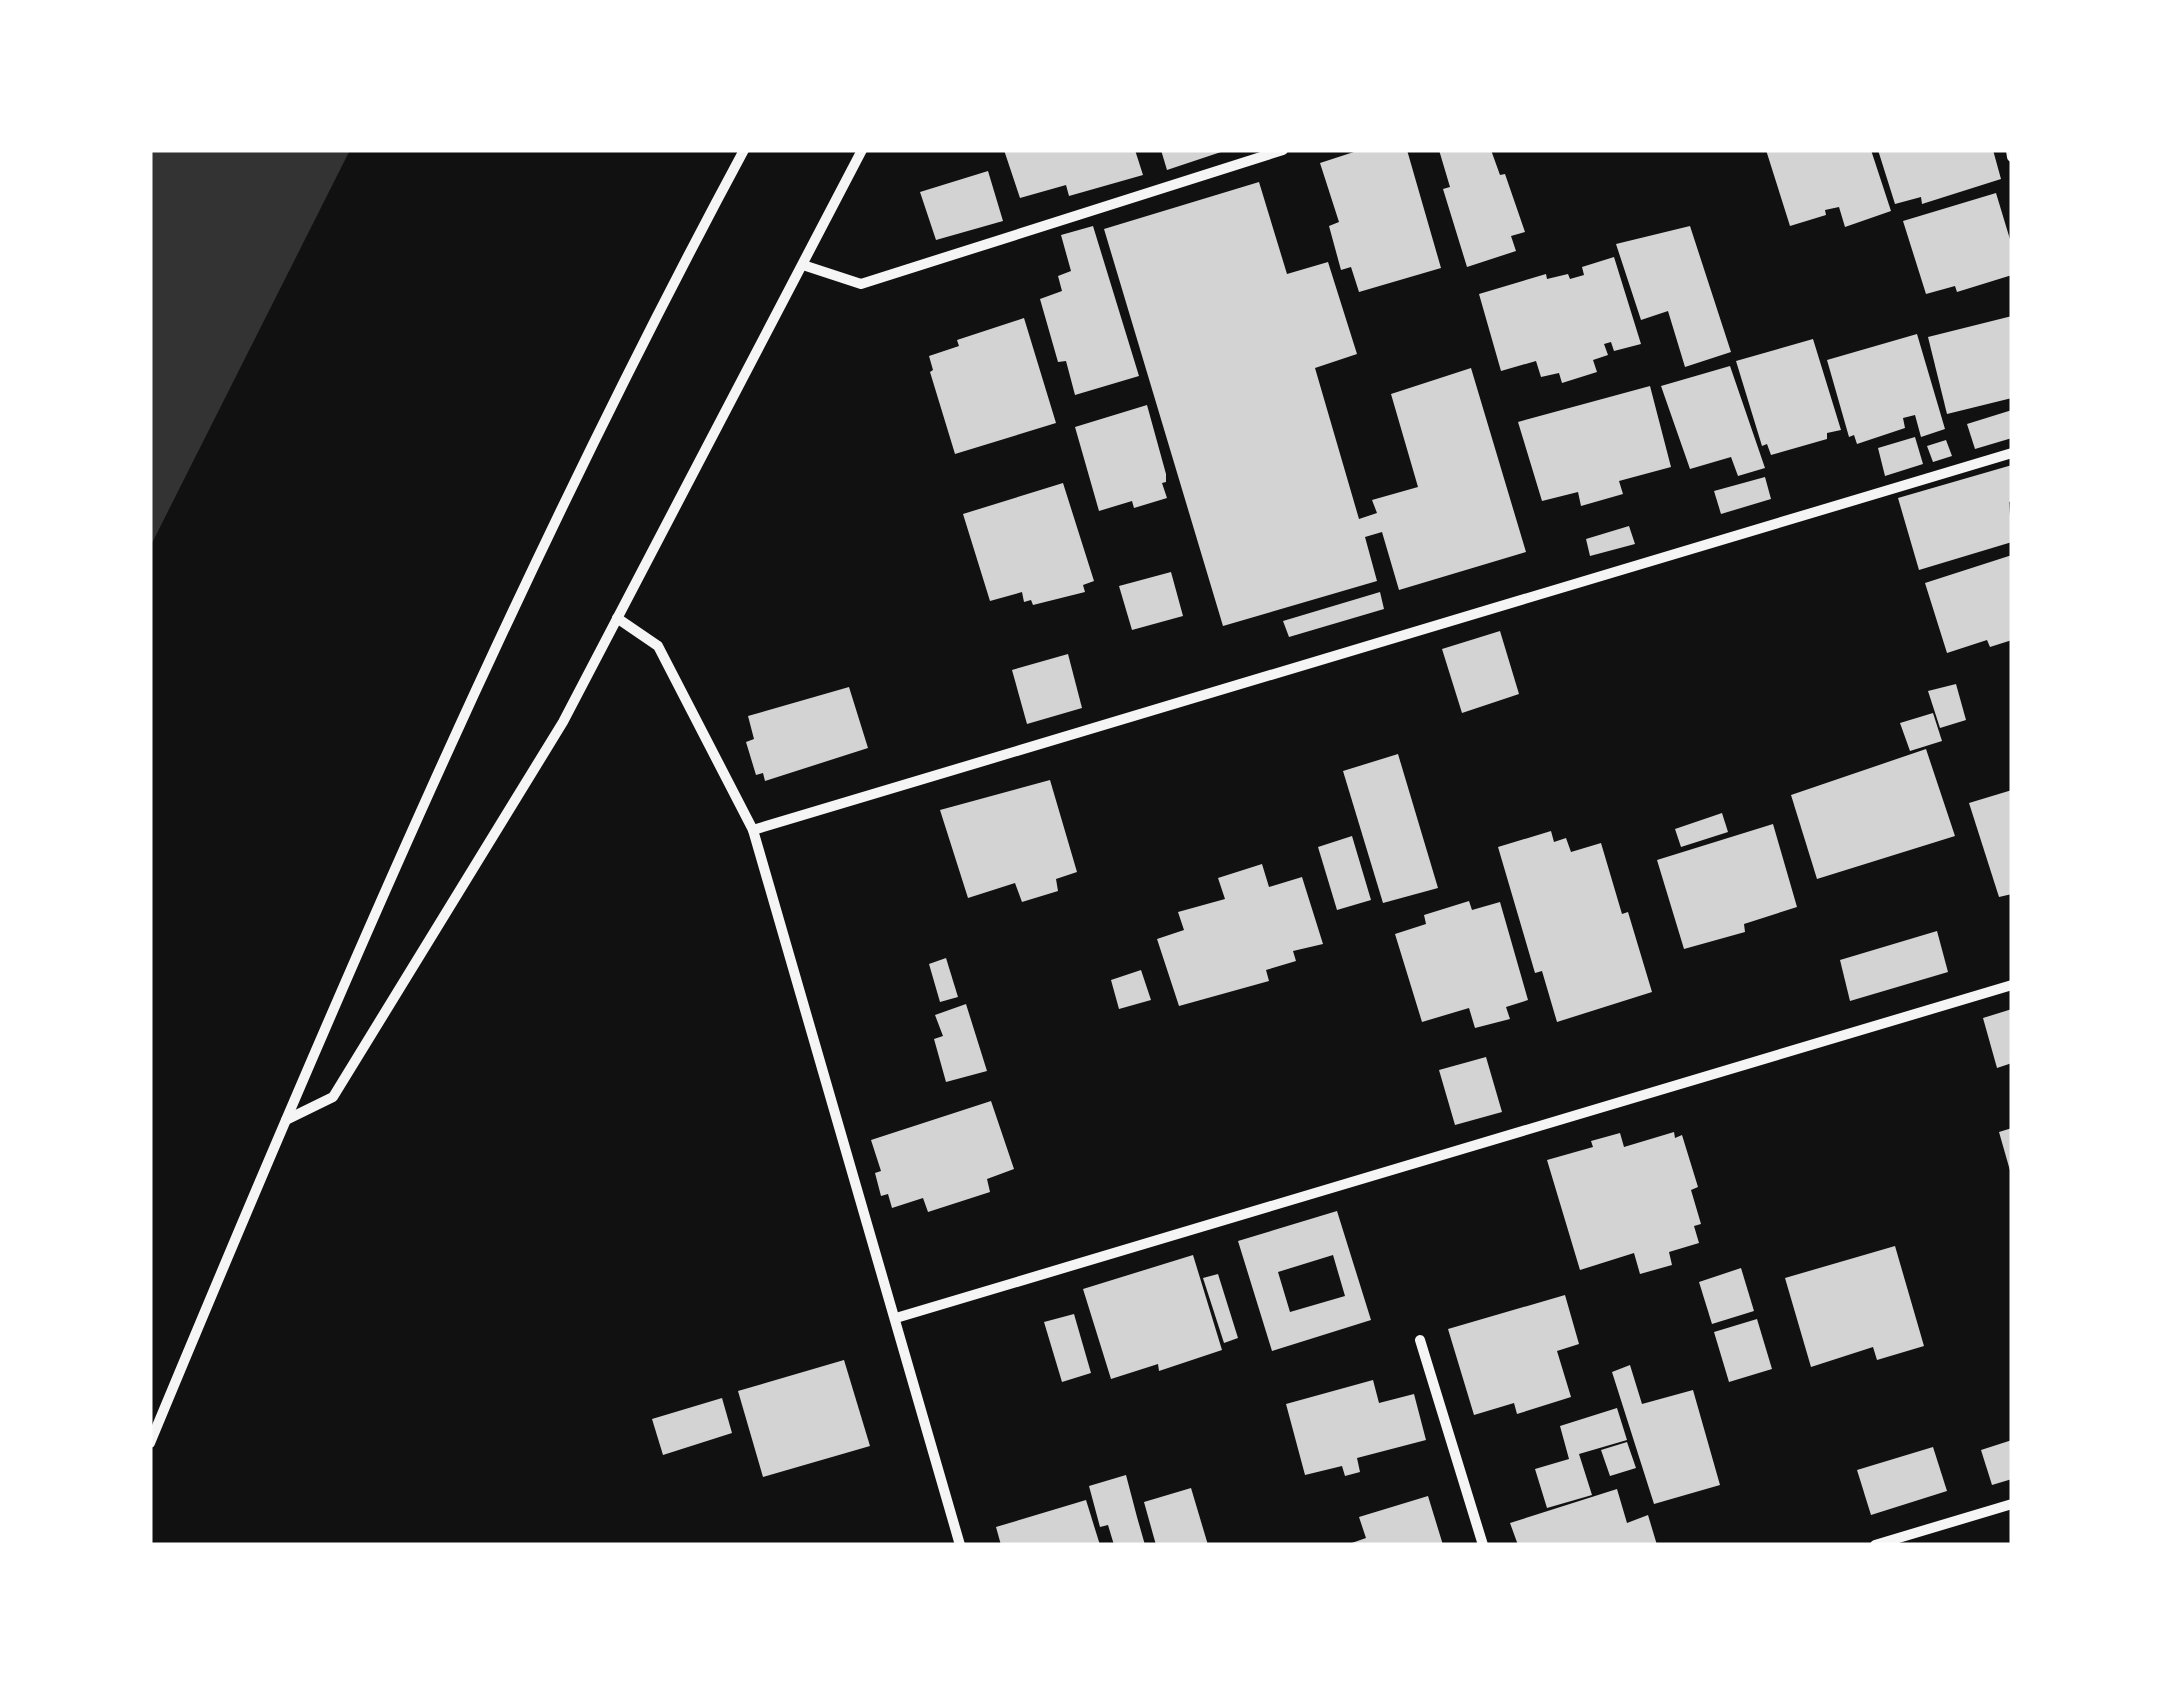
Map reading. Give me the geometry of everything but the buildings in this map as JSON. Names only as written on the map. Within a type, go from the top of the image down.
[{"type":"street","points":[[150,1442],[458,723],[698,234],[744,150]]},
{"type":"street","points":[[286,1120],[333,1097],[563,722],[862,150]]},
{"type":"street","points":[[2010,150],[2012,158]]},
{"type":"street","points":[[803,265],[861,284],[1275,151]]},
{"type":"street","points":[[753,830],[2012,454]]},
{"type":"street","points":[[618,618],[658,646],[753,830],[960,1545]]},
{"type":"street","points":[[896,1318],[2012,985]]},
{"type":"street","points":[[1420,1340],[1483,1545]]},
{"type":"street","points":[[1875,1545],[2012,1504]]},
{"type":"shaded area","points":[[150,150],[350,150],[150,547]]}]
